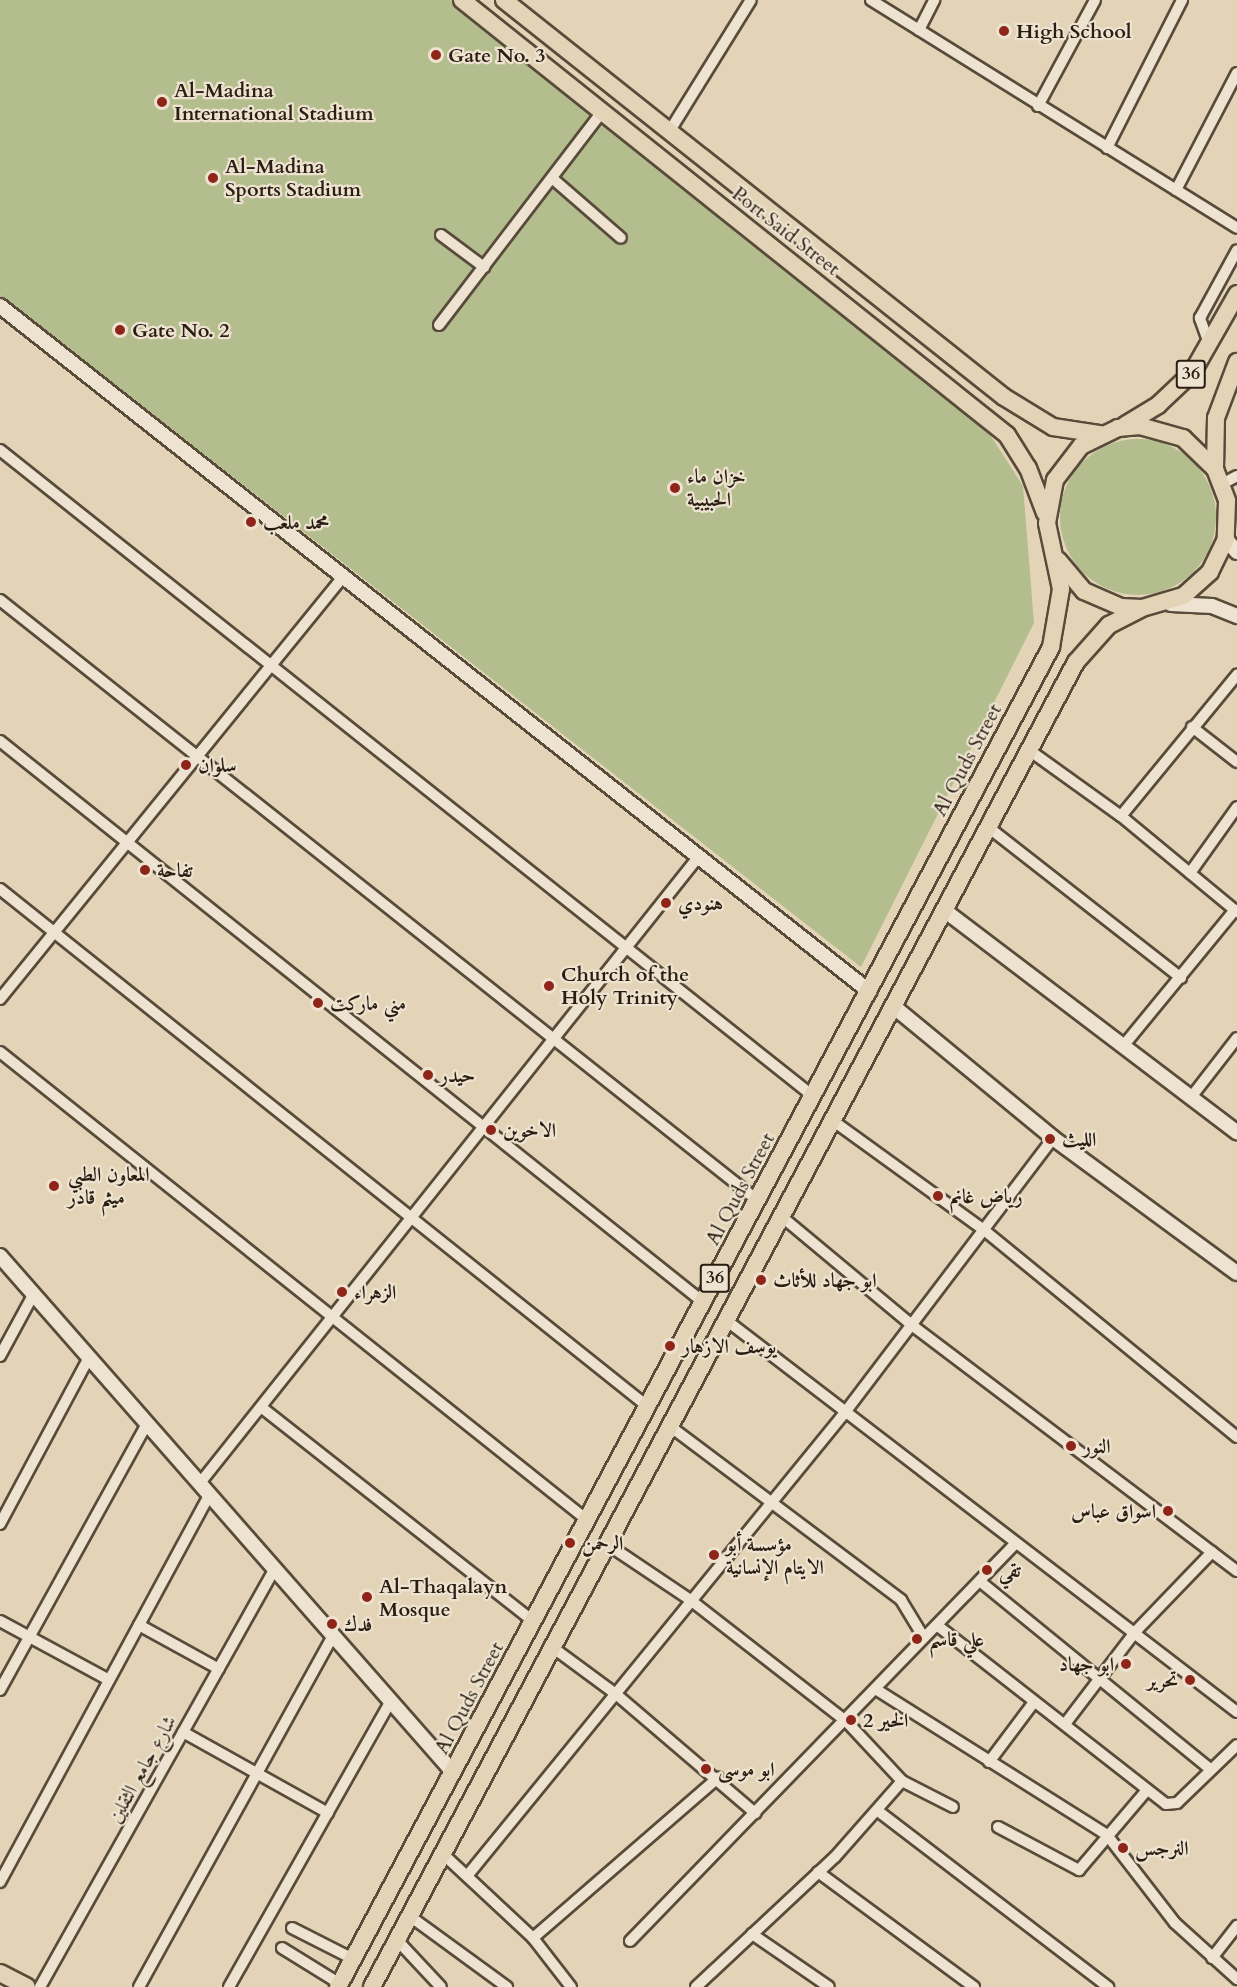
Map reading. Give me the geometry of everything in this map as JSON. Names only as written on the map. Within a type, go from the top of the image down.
[{"type":"main road","name":"Port Said Street","points":[[462,0],[1007,435],[1028,468],[1047,523]]},
{"type":"main road","name":"Port Said Street","points":[[504,0],[1020,408],[1053,427],[1100,434]]},
{"type":"main road","points":[[710,197],[728,177]]},
{"type":"main road","name":"36","points":[[1118,428],[1171,395],[1210,347],[1237,294]]},
{"type":"main road","name":"36","points":[[1215,469],[1216,418],[1237,362]]},
{"type":"main road","points":[[1118,428],[1162,429],[1192,445],[1215,469],[1230,480],[1232,542],[1198,586],[1166,604],[1142,609],[1102,601],[1069,577],[1058,560],[1047,523],[1055,480],[1074,454],[1100,434],[1118,428]]},
{"type":"main road","name":"Al Quds Street","points":[[339,1985],[777,1166],[1051,646],[1060,604],[1058,560]]},
{"type":"main road","name":"36","points":[[372,1987],[1029,750],[1090,642],[1142,609]]},
{"type":"main road","points":[[785,1150],[798,1161],[811,1160]]},
{"type":"main road","points":[[777,1166],[792,1165],[798,1186]]},
{"type":"main road","points":[[615,1468],[640,1482]]},
{"type":"main road","points":[[0,1973],[27,1987]]},
{"type":"street","points":[[669,132],[751,0]]},
{"type":"street","points":[[871,0],[1237,228]]},
{"type":"street","points":[[919,30],[934,0]]},
{"type":"street","points":[[1038,106],[1095,0]]},
{"type":"street","points":[[1107,148],[1182,0]]},
{"type":"street","points":[[1176,190],[1237,73]]},
{"type":"street","points":[[440,325],[602,112]]},
{"type":"street","points":[[552,178],[621,238]]},
{"type":"street","points":[[441,235],[484,267]]},
{"type":"street","points":[[1210,347],[1200,318],[1237,250]]},
{"type":"street","points":[[0,306],[696,860],[869,991]]},
{"type":"street","points":[[0,450],[813,1096]]},
{"type":"street","points":[[0,999],[342,579]]},
{"type":"street","points":[[0,600],[757,1200]]},
{"type":"street","points":[[1166,604],[1199,603],[1237,616]]},
{"type":"street","points":[[1121,816],[1237,675]]},
{"type":"street","points":[[1192,727],[1237,762]]},
{"type":"street","points":[[0,741],[703,1302]]},
{"type":"street","points":[[1029,750],[1121,816],[1236,911],[1124,1045]]},
{"type":"street","points":[[1190,873],[1237,807]]},
{"type":"street","points":[[988,827],[1181,978]]},
{"type":"street","points":[[200,1483],[696,860]]},
{"type":"street","points":[[0,889],[647,1406]]},
{"type":"street","points":[[944,910],[1237,1132]]},
{"type":"street","points":[[893,1006],[1053,1138],[1237,1273]]},
{"type":"street","points":[[1192,1096],[1237,1038]]},
{"type":"street","points":[[0,1052],[587,1520]]},
{"type":"street","points":[[832,1120],[984,1230],[1237,1437]]},
{"type":"street","points":[[467,1876],[617,1695],[689,1599],[843,1415],[913,1326],[1053,1138]]},
{"type":"street","points":[[781,1216],[913,1326],[1237,1571]]},
{"type":"street","points":[[0,1256],[87,1361],[200,1483],[453,1772]]},
{"type":"street","points":[[0,1356],[32,1297]]},
{"type":"street","points":[[726,1320],[843,1415],[1135,1632],[1237,1712]]},
{"type":"street","points":[[0,1524],[87,1361]]},
{"type":"street","points":[[261,1407],[533,1622]]},
{"type":"street","points":[[0,1690],[146,1425]]},
{"type":"street","points":[[671,1427],[901,1600],[924,1638]]},
{"type":"street","points":[[0,1882],[209,1495]]},
{"type":"street","points":[[630,1941],[847,1722],[924,1638],[982,1583],[1016,1543]]},
{"type":"street","points":[[607,1544],[689,1599],[847,1722],[902,1781],[953,1807]]},
{"type":"street","points":[[1065,1724],[1135,1632],[1212,1552]]},
{"type":"street","name":"شارع جامع الثقلين","points":[[40,1987],[275,1569]]},
{"type":"street","points":[[982,1583],[1209,1768]]},
{"type":"street","points":[[0,1621],[109,1680]]},
{"type":"street","points":[[139,1625],[219,1669]]},
{"type":"street","points":[[938,1626],[1166,1804],[1177,1803],[1209,1768],[1234,1751]]},
{"type":"street","points":[[139,1987],[333,1635]]},
{"type":"street","points":[[552,1647],[617,1695],[718,1778],[755,1813]]},
{"type":"street","points":[[877,1690],[1107,1835],[1175,1923],[1237,1979]]},
{"type":"street","points":[[229,1987],[391,1701]]},
{"type":"street","points":[[989,1762],[1034,1702]]},
{"type":"street","points":[[183,1732],[328,1813]]},
{"type":"street","points":[[533,1938],[718,1778]]},
{"type":"street","points":[[696,1987],[818,1872],[878,1811],[902,1781]]},
{"type":"street","points":[[998,1827],[1075,1870],[1087,1864],[1107,1835],[1147,1790]]},
{"type":"street","points":[[878,1811],[1108,1987]]},
{"type":"street","points":[[443,1854],[533,1938],[571,1987]]},
{"type":"street","points":[[818,1872],[974,1987]]},
{"type":"street","points":[[411,1917],[507,1987]]},
{"type":"street","points":[[1212,1958],[1237,1926]]},
{"type":"street","points":[[292,1928],[353,1959]]},
{"type":"street","points":[[752,1934],[830,1987]]},
{"type":"street","points":[[397,1940],[441,1987]]},
{"type":"street","points":[[282,1948],[339,1985]]},
{"type":"green space","points":[[0,0],[462,0],[969,402],[1023,486],[1034,623],[861,967],[0,295]]},
{"type":"green space","points":[[1138,439],[1168,445],[1193,462],[1210,487],[1216,517],[1210,547],[1193,572],[1168,589],[1138,595],[1108,589],[1083,572],[1066,547],[1060,517],[1066,487],[1083,462],[1108,445]]},
{"type":"place","name":"High School","points":[[1004,31]]},
{"type":"place","name":"Gate No. 3","points":[[436,55]]},
{"type":"place","name":"Al-Madina International Stadium","points":[[162,102]]},
{"type":"place","name":"Al-Madina Sports Stadium","points":[[213,178]]},
{"type":"place","name":"Gate No. 2","points":[[120,330]]},
{"type":"place","name":"خزان ماء الحبيبية","points":[[675,488]]},
{"type":"place","name":"محمد ملعب","points":[[251,522]]},
{"type":"place","name":"سلوان","points":[[186,765]]},
{"type":"place","name":"تفاحة","points":[[145,870]]},
{"type":"place","name":"هنودي","points":[[666,903]]},
{"type":"place","name":"Church of the Holy Trinity","points":[[549,986]]},
{"type":"place","name":"مني ماركت","points":[[318,1003]]},
{"type":"place","name":"حيدر","points":[[428,1075]]},
{"type":"place","name":"الاخوين","points":[[491,1130]]},
{"type":"place","name":"الليث","points":[[1050,1139]]},
{"type":"place","name":"المعاون الطبي ميثم قادر","points":[[54,1186]]},
{"type":"place","name":"رياض غانم","points":[[938,1196]]},
{"type":"place","name":"ابو جهاد للأثاث","points":[[761,1280]]},
{"type":"place","name":"الزهراء","points":[[342,1292]]},
{"type":"place","name":"يوسف الازهار","points":[[670,1346]]},
{"type":"place","name":"النور","points":[[1071,1446]]},
{"type":"place","name":"اسواق عباس","points":[[1168,1511]]},
{"type":"place","name":"الرحمن","points":[[570,1543]]},
{"type":"place","name":"مؤسسة أبو الايتام الإنسانية","points":[[714,1555]]},
{"type":"place","name":"تقي","points":[[987,1570]]},
{"type":"place","name":"Al-Thaqalayn Mosque","points":[[367,1597]]},
{"type":"place","name":"فدك","points":[[332,1624]]},
{"type":"place","name":"علي قاسم","points":[[917,1639]]},
{"type":"place","name":"ابو جهاد","points":[[1126,1664]]},
{"type":"place","name":"تحرير","points":[[1190,1680]]},
{"type":"place","name":"الخير 2","points":[[851,1720]]},
{"type":"place","name":"ابو موسى","points":[[706,1769]]},
{"type":"place","name":"النرجس","points":[[1123,1848]]}]
